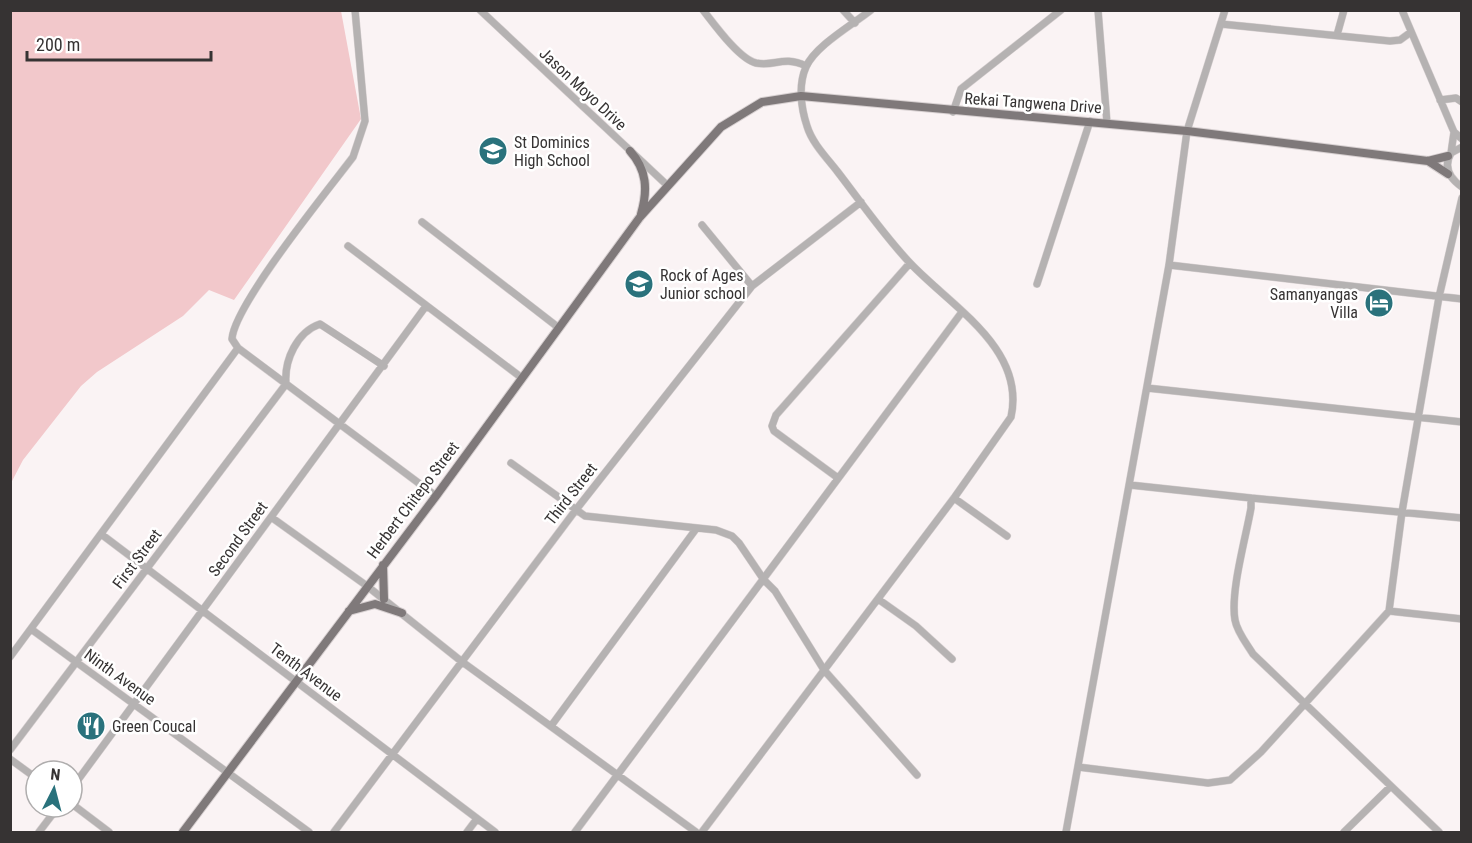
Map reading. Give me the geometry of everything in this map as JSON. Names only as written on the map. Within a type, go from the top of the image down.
[{"type":"main road","name":"Rekai Tangwena Drive","points":[[668,186],[721,127],[762,102],[801,96],[954,112],[1187,131],[1428,161]]},
{"type":"main road","points":[[630,151],[638,159],[645,175],[646,198],[640,217]]},
{"type":"main road","points":[[1428,161],[1450,155]]},
{"type":"main road","points":[[1428,161],[1448,174]]},
{"type":"main road","name":"Herbert Chitepo Street","points":[[183,832],[436,496],[640,217],[668,186]]},
{"type":"main road","points":[[384,565],[384,599]]},
{"type":"main road","points":[[349,611],[375,604],[402,613]]},
{"type":"street","points":[[228,362],[234,326],[253,294],[353,157],[362,136],[365,121],[355,10]]},
{"type":"street","name":"Jason Moyo Drive","points":[[480,10],[668,186]]},
{"type":"street","points":[[703,10],[734,46],[751,61],[758,63],[794,60],[806,66]]},
{"type":"street","points":[[843,10],[855,23]]},
{"type":"street","points":[[702,832],[954,498],[1011,417],[1015,401],[1014,386],[995,345],[910,263],[813,139],[807,127],[801,96],[806,66],[815,54],[871,10]]},
{"type":"street","points":[[954,112],[958,93],[964,86],[1061,10]]},
{"type":"street","points":[[1098,10],[1107,123]]},
{"type":"street","points":[[1066,832],[1169,265],[1187,131],[1225,10]]},
{"type":"street","points":[[1337,35],[1344,10]]},
{"type":"street","points":[[1402,10],[1454,132],[1461,140]]},
{"type":"street","points":[[1221,24],[1390,41],[1400,40],[1411,32]]},
{"type":"street","points":[[1440,100],[1456,98],[1461,102]]},
{"type":"street","points":[[1037,284],[1090,122]]},
{"type":"street","points":[[1078,767],[1208,783],[1230,780],[1306,703],[1389,611],[1402,512],[1439,297],[1461,199],[1458,185],[1448,174],[1454,132]]},
{"type":"street","points":[[1450,155],[1461,147]]},
{"type":"street","name":"Third Street","points":[[334,832],[575,511],[752,286],[861,202]]},
{"type":"street","points":[[422,222],[559,328]]},
{"type":"street","points":[[702,225],[752,286]]},
{"type":"street","points":[[348,246],[522,378]]},
{"type":"street","points":[[838,478],[774,431],[773,422],[776,415],[910,263]]},
{"type":"street","points":[[1169,265],[1461,299]]},
{"type":"street","name":"Second Street","points":[[84,771],[426,306]]},
{"type":"street","points":[[575,832],[962,312]]},
{"type":"street","points":[[286,384],[285,369],[292,352],[304,333],[320,324],[384,366]]},
{"type":"street","points":[[232,339],[238,348],[436,496]]},
{"type":"street","points":[[10,657],[238,348]]},
{"type":"street","name":"First Street","points":[[10,750],[286,384]]},
{"type":"street","points":[[1147,388],[1461,422]]},
{"type":"street","points":[[511,464],[575,511],[598,519],[716,530],[732,536],[764,580],[775,591],[824,670],[917,775]]},
{"type":"street","points":[[1130,485],[1461,518]]},
{"type":"street","points":[[954,498],[1007,536]]},
{"type":"street","points":[[1251,498],[1236,593],[1235,621],[1253,654],[1439,832]]},
{"type":"street","points":[[271,517],[367,586],[461,661],[696,832]]},
{"type":"street","points":[[551,726],[696,529]]},
{"type":"street","name":"Tenth Avenue","points":[[101,534],[495,832]]},
{"type":"street","points":[[878,599],[916,626],[952,659]]},
{"type":"street","points":[[1389,611],[1461,619]]},
{"type":"street","name":"Ninth Avenue","points":[[31,629],[309,832]]},
{"type":"street","points":[[10,759],[24,769]]},
{"type":"street","points":[[1344,832],[1390,787]]},
{"type":"street","points":[[84,813],[109,832]]},
{"type":"street","points":[[39,832],[49,819]]},
{"type":"street","points":[[467,832],[477,820]]},
{"type":"shaded area","points":[[11,10],[341,11],[361,119],[234,300],[209,290],[183,316],[97,372],[81,386],[23,460],[11,483]]},
{"type":"place","name":"St Dominics High School","points":[[493,151]]},
{"type":"place","name":"Rock of Ages Junior school","points":[[639,284]]},
{"type":"place","name":"Samanyangas Villa","points":[[1379,303]]},
{"type":"place","name":"Green Coucal","points":[[91,726]]}]
